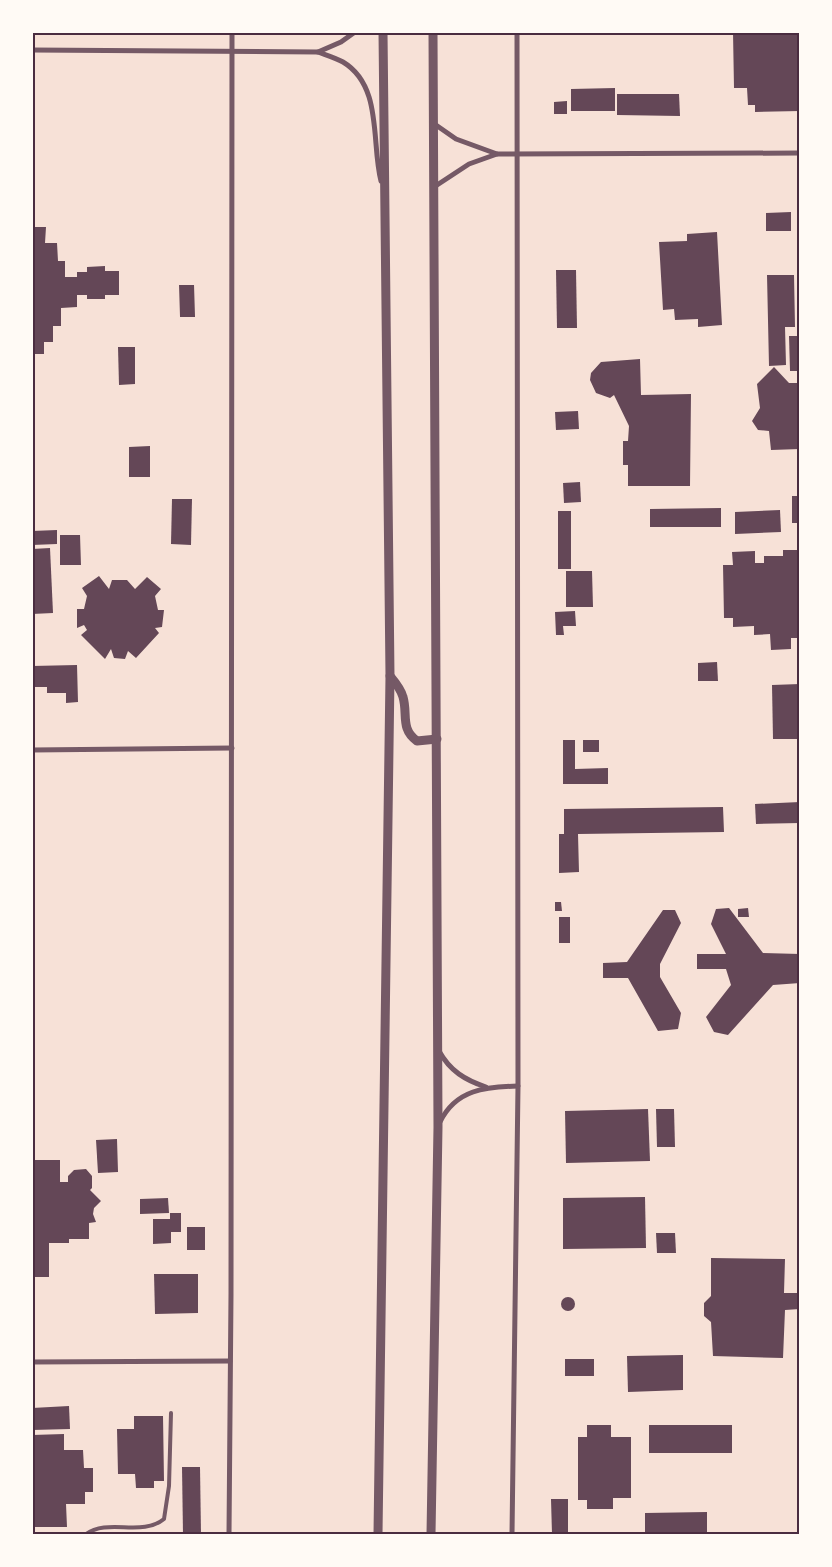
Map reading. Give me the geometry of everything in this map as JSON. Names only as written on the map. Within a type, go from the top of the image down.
[{"type":"street","points":[[229,1534],[232,32]]},
{"type":"street","points":[[318,52],[341,42],[355,32]]},
{"type":"street","points":[[378,1534],[390,676],[383,32]]},
{"type":"street","points":[[431,1534],[438,1127],[436,1047],[437,739],[432,123],[433,32]]},
{"type":"street","points":[[512,1534],[518,1086],[516,32]]},
{"type":"street","points":[[32,50],[318,52],[344,63],[360,77],[370,100],[377,164],[384,188]]},
{"type":"street","points":[[432,123],[456,140],[497,154],[800,153]]},
{"type":"street","points":[[434,188],[444,178],[469,164],[497,154]]},
{"type":"street","points":[[390,676],[403,697],[406,729],[410,736],[417,741],[437,739]]},
{"type":"street","points":[[32,750],[232,748]]},
{"type":"street","points":[[436,1047],[444,1061],[456,1073],[470,1082],[487,1087]]},
{"type":"street","points":[[438,1127],[444,1115],[462,1096],[487,1087],[518,1086]]},
{"type":"street","points":[[32,1362],[230,1361]]},
{"type":"lane","points":[[86,1534],[95,1528],[156,1526],[164,1519],[169,1486],[171,1413]]},
{"type":"building","points":[[733,32],[800,32],[800,111],[755,112],[755,105],[748,105],[747,88],[734,88]]},
{"type":"building","points":[[615,88],[615,111],[571,111],[571,89]]},
{"type":"building","points":[[617,94],[679,94],[680,116],[617,115]]},
{"type":"building","points":[[567,101],[567,114],[554,114],[554,102]]},
{"type":"building","points":[[791,212],[791,231],[766,231],[766,213]]},
{"type":"building","points":[[32,227],[46,227],[45,243],[57,243],[58,261],[65,261],[65,277],[77,277],[77,272],[87,272],[87,267],[105,266],[105,271],[119,271],[119,295],[105,295],[105,299],[87,299],[87,295],[77,295],[77,307],[61,308],[61,326],[53,326],[53,342],[44,342],[44,354],[32,354]]},
{"type":"building","points":[[717,232],[722,325],[698,327],[698,319],[675,320],[674,309],[663,310],[659,242],[687,241],[687,234]]},
{"type":"building","points":[[556,270],[576,270],[577,328],[557,328]]},
{"type":"building","points":[[767,275],[794,275],[795,327],[785,327],[786,365],[769,366]]},
{"type":"building","points":[[179,285],[194,285],[195,317],[180,317]]},
{"type":"building","points":[[789,336],[800,336],[800,371],[790,371]]},
{"type":"building","points":[[118,347],[135,347],[135,384],[119,385]]},
{"type":"building","points":[[640,359],[641,395],[691,394],[690,486],[628,486],[628,465],[623,465],[623,441],[628,441],[629,426],[614,395],[610,398],[596,393],[590,380],[591,373],[601,362]]},
{"type":"building","points":[[774,367],[789,383],[800,383],[800,449],[771,450],[769,431],[758,430],[752,421],[760,408],[757,384]]},
{"type":"building","points":[[578,411],[579,429],[556,430],[555,412]]},
{"type":"building","points":[[150,446],[150,477],[129,477],[129,447]]},
{"type":"building","points":[[580,482],[581,502],[564,503],[563,483]]},
{"type":"building","points":[[792,496],[800,496],[800,523],[792,523]]},
{"type":"building","points":[[172,499],[192,499],[191,545],[171,544]]},
{"type":"building","points":[[721,508],[721,527],[650,527],[650,509]]},
{"type":"building","points":[[780,510],[781,532],[735,534],[735,512]]},
{"type":"building","points":[[558,511],[571,511],[571,569],[558,569]]},
{"type":"building","points":[[57,530],[57,544],[32,545],[32,531]]},
{"type":"building","points":[[60,535],[80,535],[81,565],[60,565]]},
{"type":"building","points":[[50,548],[53,613],[32,614],[32,549]]},
{"type":"building","points":[[783,550],[800,550],[800,638],[791,638],[791,649],[771,650],[770,634],[754,635],[754,626],[733,627],[733,618],[724,618],[723,565],[733,565],[732,552],[755,551],[755,563],[764,563],[764,556],[783,556]]},
{"type":"building","points":[[566,571],[592,571],[593,607],[566,607]]},
{"type":"building","points":[[99,576],[109,589],[112,580],[127,580],[135,589],[147,577],[161,589],[155,596],[158,610],[164,610],[162,627],[155,628],[159,633],[136,658],[128,651],[125,659],[114,658],[111,649],[105,659],[81,635],[87,630],[84,625],[77,628],[77,609],[84,609],[87,596],[82,588]]},
{"type":"building","points":[[575,611],[576,626],[563,626],[564,635],[556,635],[555,612]]},
{"type":"building","points":[[717,662],[718,681],[698,681],[698,663]]},
{"type":"building","points":[[77,665],[78,702],[66,703],[66,693],[47,693],[47,687],[32,687],[32,666]]},
{"type":"building","points":[[800,684],[800,739],[773,739],[772,685]]},
{"type":"building","points":[[563,740],[575,740],[575,769],[608,768],[608,784],[563,784]]},
{"type":"building","points":[[583,740],[599,740],[599,752],[583,752]]},
{"type":"building","points":[[800,802],[800,823],[756,824],[755,804]]},
{"type":"building","points":[[723,807],[724,832],[578,834],[579,872],[559,873],[559,834],[564,834],[564,809]]},
{"type":"building","points":[[555,902],[561,902],[562,911],[555,911]]},
{"type":"building","points":[[729,908],[763,953],[800,954],[800,983],[773,985],[728,1035],[714,1032],[706,1017],[731,985],[726,969],[697,969],[697,954],[726,954],[711,924],[716,909]]},
{"type":"building","points":[[748,908],[749,917],[738,917],[738,909]]},
{"type":"building","points":[[663,910],[675,910],[681,923],[660,964],[660,977],[681,1013],[678,1029],[658,1031],[628,978],[603,978],[603,963],[627,962]]},
{"type":"building","points":[[559,917],[570,917],[570,943],[559,943]]},
{"type":"building","points":[[648,1109],[650,1161],[566,1163],[565,1111]]},
{"type":"building","points":[[656,1109],[674,1109],[675,1147],[657,1147]]},
{"type":"building","points":[[117,1139],[118,1172],[98,1173],[96,1140]]},
{"type":"building","points":[[32,1160],[60,1160],[60,1182],[68,1182],[68,1176],[74,1170],[86,1169],[92,1176],[92,1188],[90,1190],[101,1201],[94,1208],[93,1214],[96,1222],[89,1223],[89,1239],[69,1239],[69,1243],[49,1243],[49,1277],[32,1277]]},
{"type":"building","points":[[645,1197],[646,1248],[563,1249],[563,1198]]},
{"type":"building","points":[[168,1198],[169,1213],[140,1214],[140,1199]]},
{"type":"building","points":[[170,1213],[181,1213],[181,1232],[171,1232],[171,1243],[153,1244],[153,1219],[170,1219]]},
{"type":"building","points":[[187,1227],[205,1227],[205,1250],[187,1250]]},
{"type":"building","points":[[656,1233],[675,1233],[676,1253],[657,1253]]},
{"type":"building","points":[[797,1234],[800,1234],[800,1269],[798,1269]]},
{"type":"building","points":[[711,1258],[785,1259],[784,1293],[800,1293],[800,1309],[785,1310],[783,1358],[713,1356],[711,1322],[704,1316],[704,1303],[711,1296]]},
{"type":"building","points":[[154,1274],[198,1274],[198,1313],[155,1314]]},
{"type":"building","points":[[568,1297],[573,1299],[575,1304],[573,1309],[568,1311],[563,1309],[561,1304],[563,1299]]},
{"type":"building","points":[[683,1355],[683,1390],[628,1392],[627,1356]]},
{"type":"building","points":[[565,1359],[594,1359],[594,1376],[565,1376]]},
{"type":"building","points":[[69,1406],[70,1429],[32,1430],[32,1408]]},
{"type":"building","points":[[134,1416],[163,1416],[164,1481],[154,1481],[154,1488],[136,1488],[135,1474],[118,1474],[117,1429],[134,1429]]},
{"type":"building","points":[[587,1425],[611,1425],[611,1437],[631,1437],[631,1498],[613,1498],[613,1509],[587,1509],[587,1500],[578,1500],[578,1437],[587,1437]]},
{"type":"building","points":[[649,1425],[732,1425],[732,1453],[649,1453]]},
{"type":"building","points":[[64,1434],[64,1450],[83,1450],[84,1468],[93,1468],[93,1492],[85,1492],[85,1504],[66,1504],[67,1527],[32,1527],[32,1435]]},
{"type":"building","points":[[182,1467],[200,1467],[201,1534],[183,1534]]},
{"type":"building","points":[[551,1499],[568,1499],[568,1534],[552,1534]]},
{"type":"building","points":[[707,1512],[707,1534],[645,1534],[645,1513]]}]
